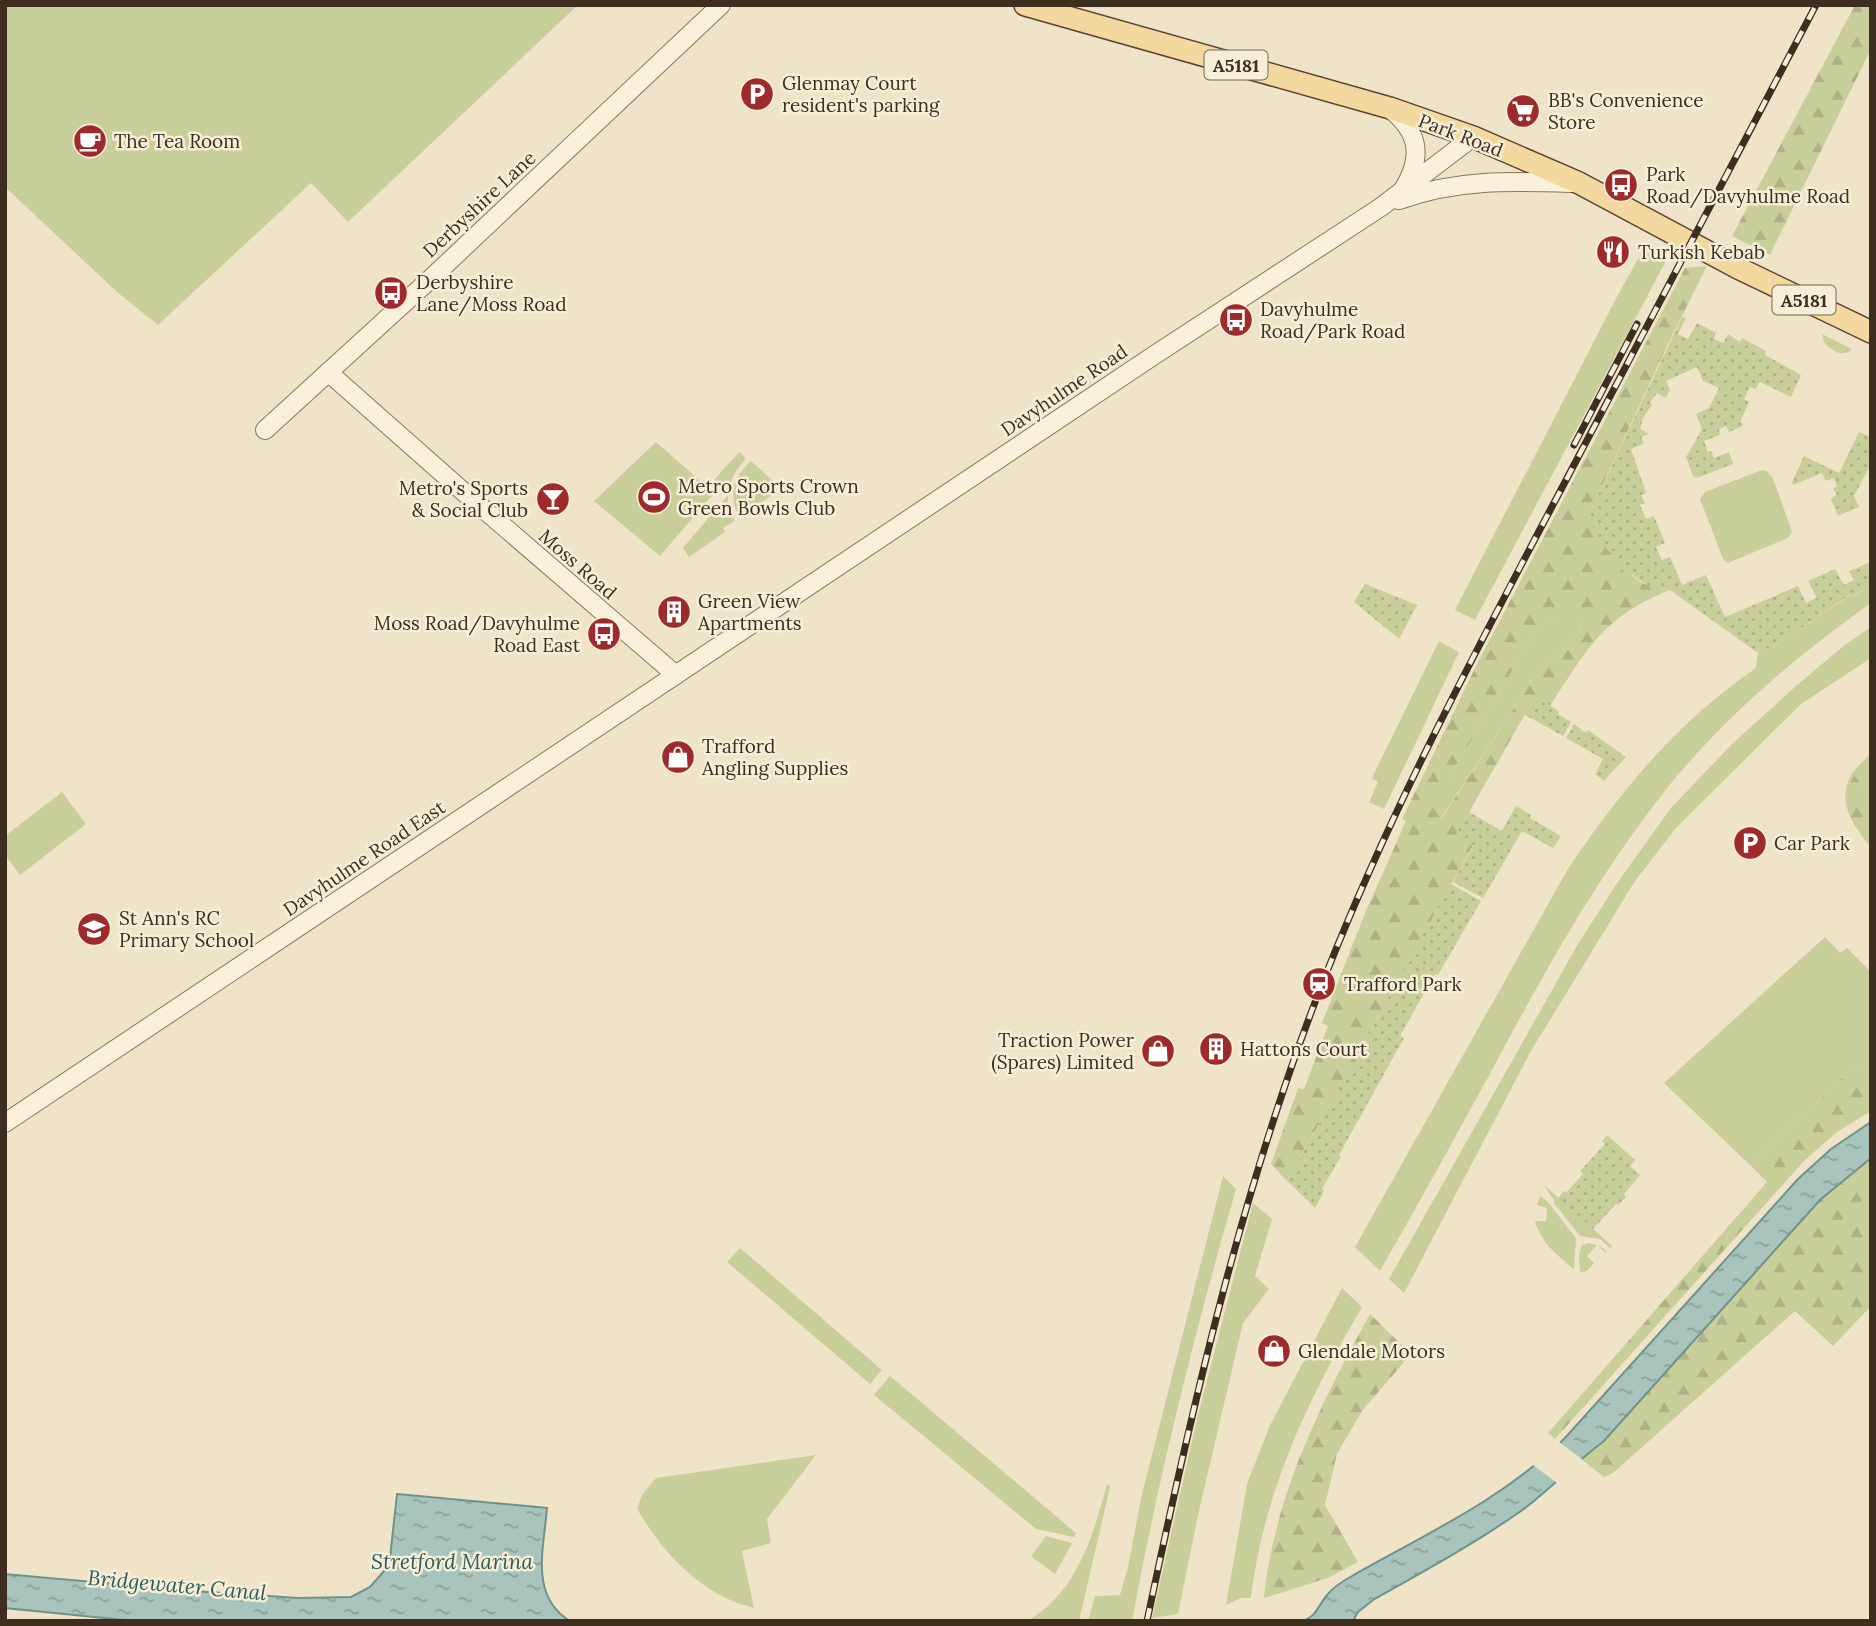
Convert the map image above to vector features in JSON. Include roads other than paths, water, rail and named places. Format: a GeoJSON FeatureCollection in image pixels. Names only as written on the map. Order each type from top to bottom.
{"type":"FeatureCollection","features":[{"type":"Feature","properties":{"kind":"main road","name":"Park Road"},"geometry":{"type":"LineString","coordinates":[[1024,5],[1390,108],[1473,137],[1579,183],[1730,264],[1871,332]]}},
{"type":"Feature","properties":{"kind":"street","name":"Derbyshire Lane"},"geometry":{"type":"LineString","coordinates":[[265,430],[721,5]]}},
{"type":"Feature","properties":{"kind":"street"},"geometry":{"type":"LineString","coordinates":[[1390,108],[1402,118],[1415,142],[1416,158],[1413,170],[1402,191]]}},
{"type":"Feature","properties":{"kind":"street","name":"Davyhulme Road"},"geometry":{"type":"LineString","coordinates":[[676,675],[1381,207],[1473,137]]}},
{"type":"Feature","properties":{"kind":"street"},"geometry":{"type":"LineString","coordinates":[[1381,207],[1423,192],[1497,180],[1579,183]]}},
{"type":"Feature","properties":{"kind":"street","name":"Moss Road"},"geometry":{"type":"LineString","coordinates":[[328,372],[676,675]]}},
{"type":"Feature","properties":{"kind":"street","name":"Davyhulme Road East"},"geometry":{"type":"LineString","coordinates":[[5,1123],[676,675]]}},
{"type":"Feature","properties":{"kind":"water"},"geometry":{"type":"Polygon","coordinates":[[[1871,1122],[1871,1158],[1820,1200],[1603,1442],[1521,1511],[1467,1546],[1373,1600],[1358,1612],[1353,1621],[1301,1621],[1313,1614],[1329,1592],[1342,1582],[1464,1514],[1542,1459],[1565,1438],[1798,1179],[1831,1149],[1871,1122]]]}},
{"type":"Feature","properties":{"kind":"water","name":"Stretford Marina"},"geometry":{"type":"Polygon","coordinates":[[[397,1494],[547,1508],[542,1555],[544,1585],[557,1611],[570,1621],[134,1621],[5,1608],[5,1574],[298,1598],[351,1597],[370,1587],[385,1570],[390,1558],[397,1494]]]}},
{"type":"Feature","properties":{"kind":"railway"},"geometry":{"type":"LineString","coordinates":[[1147,1621],[1202,1375],[1245,1213],[1296,1053],[1352,911],[1470,664],[1816,5]]}},
{"type":"Feature","properties":{"kind":"railway"},"geometry":{"type":"LineString","coordinates":[[1574,445],[1637,324]]}},
{"type":"Feature","properties":{"kind":"place","name":"Glenmay Court resident's parking"},"geometry":{"type":"Point","coordinates":[757,94]}},
{"type":"Feature","properties":{"kind":"place","name":"BB's Convenience Store"},"geometry":{"type":"Point","coordinates":[1523,111]}},
{"type":"Feature","properties":{"kind":"place","name":"The Tea Room"},"geometry":{"type":"Point","coordinates":[90,141]}},
{"type":"Feature","properties":{"kind":"place","name":"Park Road/Davyhulme Road"},"geometry":{"type":"Point","coordinates":[1621,185]}},
{"type":"Feature","properties":{"kind":"place","name":"Turkish Kebab"},"geometry":{"type":"Point","coordinates":[1613,252]}},
{"type":"Feature","properties":{"kind":"place","name":"Derbyshire Lane/Moss Road"},"geometry":{"type":"Point","coordinates":[391,293]}},
{"type":"Feature","properties":{"kind":"place","name":"Davyhulme Road/Park Road"},"geometry":{"type":"Point","coordinates":[1236,320]}},
{"type":"Feature","properties":{"kind":"place","name":"Metro Sports Crown Green Bowls Club"},"geometry":{"type":"Point","coordinates":[654,497]}},
{"type":"Feature","properties":{"kind":"place","name":"Metro's Sports & Social Club"},"geometry":{"type":"Point","coordinates":[553,499]}},
{"type":"Feature","properties":{"kind":"place","name":"Green View Apartments"},"geometry":{"type":"Point","coordinates":[674,612]}},
{"type":"Feature","properties":{"kind":"place","name":"Moss Road/Davyhulme Road East"},"geometry":{"type":"Point","coordinates":[604,634]}},
{"type":"Feature","properties":{"kind":"place","name":"Trafford Angling Supplies"},"geometry":{"type":"Point","coordinates":[678,757]}},
{"type":"Feature","properties":{"kind":"place","name":"Car Park"},"geometry":{"type":"Point","coordinates":[1750,843]}},
{"type":"Feature","properties":{"kind":"place","name":"St Ann's RC Primary School"},"geometry":{"type":"Point","coordinates":[94,929]}},
{"type":"Feature","properties":{"kind":"place","name":"Trafford Park"},"geometry":{"type":"Point","coordinates":[1319,984]}},
{"type":"Feature","properties":{"kind":"place","name":"Hattons Court"},"geometry":{"type":"Point","coordinates":[1216,1049]}},
{"type":"Feature","properties":{"kind":"place","name":"Traction Power (Spares) Limited"},"geometry":{"type":"Point","coordinates":[1158,1051]}},
{"type":"Feature","properties":{"kind":"place","name":"Glendale Motors"},"geometry":{"type":"Point","coordinates":[1274,1351]}},
{"type":"Feature","properties":{"kind":"water label","name":"Bridgewater Canal"},"geometry":{"type":"Point","coordinates":[177,1585]}}]}
